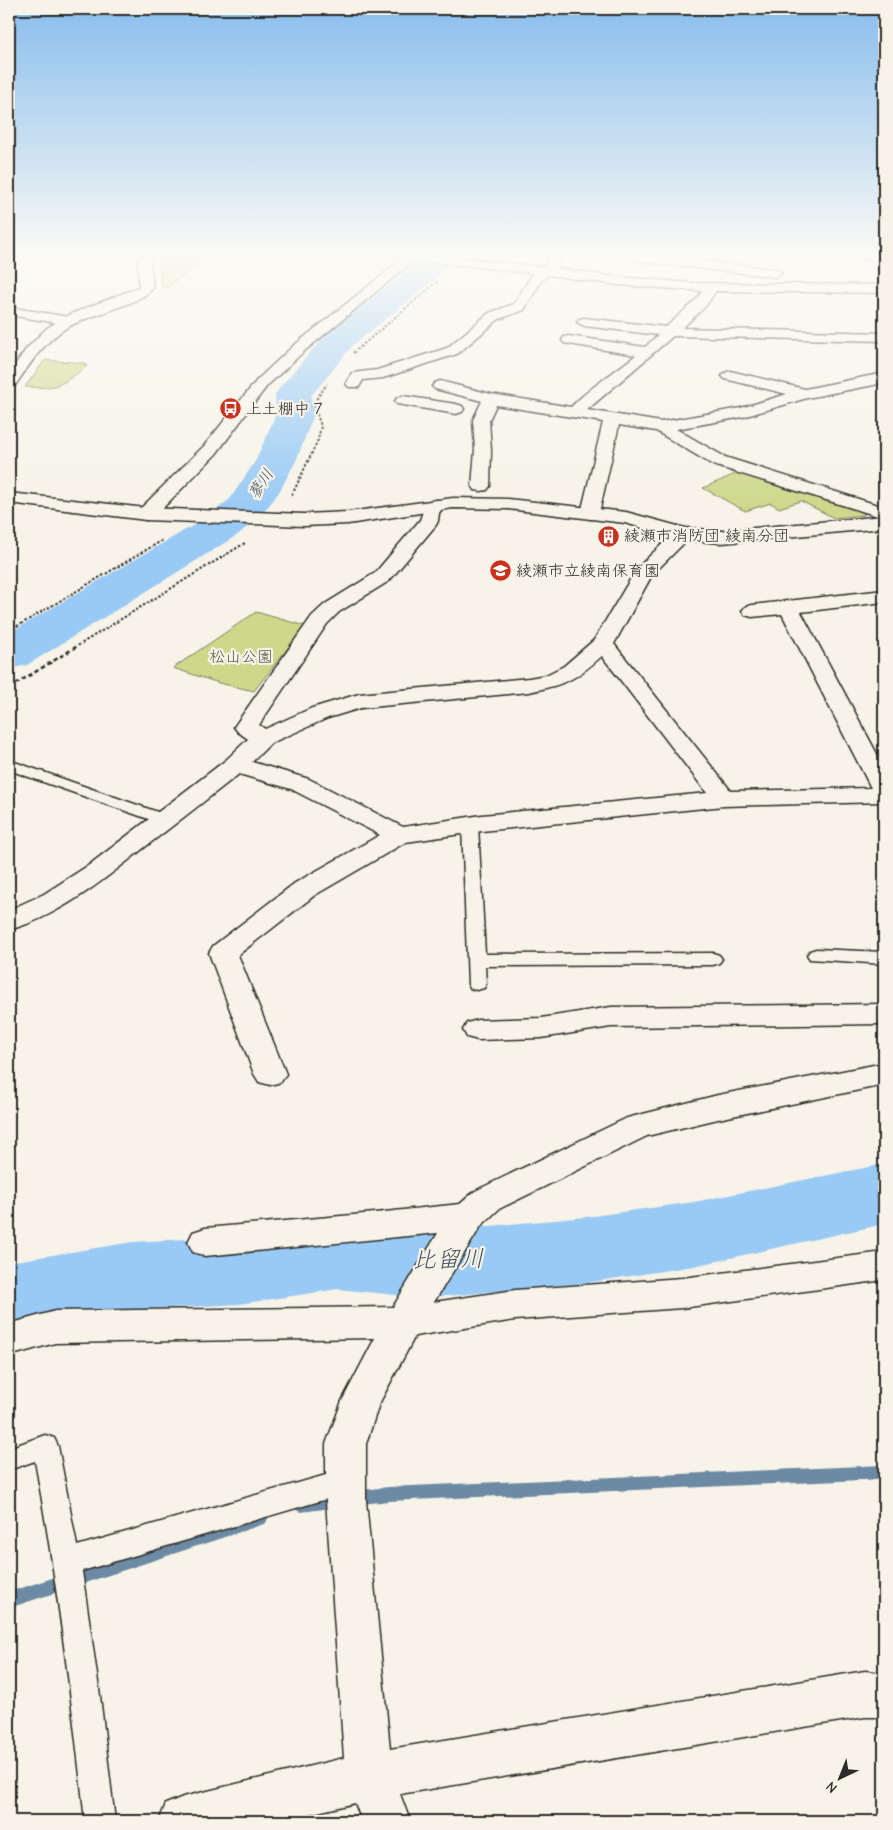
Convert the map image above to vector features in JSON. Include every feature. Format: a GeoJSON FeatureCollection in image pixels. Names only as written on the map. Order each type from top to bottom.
{"type":"FeatureCollection","features":[{"type":"Feature","properties":{"kind":"street"},"geometry":{"type":"LineString","coordinates":[[11,379],[44,338]]}},
{"type":"Feature","properties":{"kind":"street"},"geometry":{"type":"LineString","coordinates":[[146,514],[210,450],[262,383],[291,355],[312,338]]}},
{"type":"Feature","properties":{"kind":"street"},"geometry":{"type":"LineString","coordinates":[[354,384],[357,376],[388,372],[452,351],[467,338]]}},
{"type":"Feature","properties":{"kind":"street"},"geometry":{"type":"LineString","coordinates":[[575,413],[589,398],[607,386],[663,338]]}},
{"type":"Feature","properties":{"kind":"street"},"geometry":{"type":"LineString","coordinates":[[568,340],[648,352]]}},
{"type":"Feature","properties":{"kind":"street"},"geometry":{"type":"LineString","coordinates":[[730,376],[804,394]]}},
{"type":"Feature","properties":{"kind":"street"},"geometry":{"type":"LineString","coordinates":[[433,406],[446,388],[491,400],[661,426],[743,412],[804,394],[884,378]]}},
{"type":"Feature","properties":{"kind":"street"},"geometry":{"type":"LineString","coordinates":[[481,486],[483,450],[481,420],[491,400]]}},
{"type":"Feature","properties":{"kind":"street"},"geometry":{"type":"LineString","coordinates":[[403,402],[456,409]]}},
{"type":"Feature","properties":{"kind":"street"},"geometry":{"type":"LineString","coordinates":[[590,513],[612,420]]}},
{"type":"Feature","properties":{"kind":"street"},"geometry":{"type":"LineString","coordinates":[[661,426],[687,444],[719,461],[884,513]]}},
{"type":"Feature","properties":{"kind":"street"},"geometry":{"type":"LineString","coordinates":[[9,498],[146,514],[271,519],[348,518],[436,505],[508,504],[626,518],[684,534],[722,537],[742,537],[884,522]]}},
{"type":"Feature","properties":{"kind":"street"},"geometry":{"type":"LineString","coordinates":[[263,738],[246,727],[314,628],[332,608],[382,577],[429,521],[430,512],[436,505]]}},
{"type":"Feature","properties":{"kind":"street"},"geometry":{"type":"LineString","coordinates":[[9,921],[54,900],[98,871],[235,765],[263,738],[320,713],[359,701],[529,685],[553,680],[572,671],[603,644],[644,572],[684,534]]}},
{"type":"Feature","properties":{"kind":"street"},"geometry":{"type":"LineString","coordinates":[[752,611],[884,596]]}},
{"type":"Feature","properties":{"kind":"street"},"geometry":{"type":"LineString","coordinates":[[789,608],[884,790]]}},
{"type":"Feature","properties":{"kind":"street"},"geometry":{"type":"LineString","coordinates":[[603,644],[724,799]]}},
{"type":"Feature","properties":{"kind":"street"},"geometry":{"type":"LineString","coordinates":[[235,765],[300,784],[399,835]]}},
{"type":"Feature","properties":{"kind":"street"},"geometry":{"type":"LineString","coordinates":[[270,1074],[223,953],[305,889],[399,835],[470,825],[724,799],[884,795]]}},
{"type":"Feature","properties":{"kind":"street"},"geometry":{"type":"LineString","coordinates":[[478,1030],[541,1028],[611,1017],[884,1014]]}},
{"type":"Feature","properties":{"kind":"street"},"geometry":{"type":"LineString","coordinates":[[386,1821],[368,1776],[346,1501],[346,1444],[361,1401],[407,1315],[462,1226],[487,1200],[638,1126],[718,1107],[884,1074]]}},
{"type":"Feature","properties":{"kind":"street"},"geometry":{"type":"LineString","coordinates":[[205,1242],[375,1227],[462,1226]]}},
{"type":"Feature","properties":{"kind":"street"},"geometry":{"type":"LineString","coordinates":[[9,1340],[55,1327],[407,1315],[682,1293],[884,1266]]}},
{"type":"Feature","properties":{"kind":"street"},"geometry":{"type":"LineString","coordinates":[[183,1821],[368,1776],[865,1694],[884,1694]]}},
{"type":"Feature","properties":{"kind":"lane"},"geometry":{"type":"LineString","coordinates":[[9,765],[163,819]]}},
{"type":"Feature","properties":{"kind":"lane"},"geometry":{"type":"LineString","coordinates":[[470,825],[477,984]]}},
{"type":"Feature","properties":{"kind":"lane"},"geometry":{"type":"LineString","coordinates":[[816,955],[884,958]]}},
{"type":"Feature","properties":{"kind":"lane"},"geometry":{"type":"LineString","coordinates":[[476,960],[713,960]]}},
{"type":"Feature","properties":{"kind":"lane"},"geometry":{"type":"LineString","coordinates":[[9,1459],[45,1446],[67,1562],[86,1696],[100,1821]]}},
{"type":"Feature","properties":{"kind":"lane"},"geometry":{"type":"LineString","coordinates":[[67,1562],[347,1481]]}},
{"type":"Feature","properties":{"kind":"path"},"geometry":{"type":"LineString","coordinates":[[9,631],[196,520],[185,516]]}},
{"type":"Feature","properties":{"kind":"path"},"geometry":{"type":"LineString","coordinates":[[9,688],[252,539]]}},
{"type":"Feature","properties":{"kind":"green space"},"geometry":{"type":"Polygon","coordinates":[[[45,360],[84,363],[87,366],[65,382],[46,387],[25,387],[45,360]]]}},
{"type":"Feature","properties":{"kind":"green space"},"geometry":{"type":"Polygon","coordinates":[[[742,471],[865,509],[864,515],[834,518],[801,501],[779,508],[771,503],[745,511],[703,488],[742,471]]]}},
{"type":"Feature","properties":{"kind":"green space","name":"松山公園"},"geometry":{"type":"Polygon","coordinates":[[[256,612],[305,626],[254,691],[219,683],[173,668],[256,612]]]}},
{"type":"Feature","properties":{"kind":"waterway","name":"蓼川"},"geometry":{"type":"LineString","coordinates":[[9,654],[221,527],[245,508],[258,492],[276,461],[295,414],[293,395],[341,338]]}},
{"type":"Feature","properties":{"kind":"waterway","name":"比留川"},"geometry":{"type":"LineString","coordinates":[[9,1297],[133,1276],[239,1270],[338,1256],[405,1263],[447,1263],[586,1250],[694,1234],[884,1194]]}},
{"type":"Feature","properties":{"kind":"waterway"},"geometry":{"type":"LineString","coordinates":[[353,1498],[389,1494],[884,1472]]}},
{"type":"Feature","properties":{"kind":"waterway"},"geometry":{"type":"LineString","coordinates":[[301,1505],[339,1500]]}},
{"type":"Feature","properties":{"kind":"waterway"},"geometry":{"type":"LineString","coordinates":[[9,1600],[261,1518]]}},
{"type":"Feature","properties":{"kind":"place","name":"上土棚中７"},"geometry":{"type":"Point","coordinates":[230,409]}},
{"type":"Feature","properties":{"kind":"place","name":"綾瀬市消防団 綾南分団"},"geometry":{"type":"Point","coordinates":[608,536]}},
{"type":"Feature","properties":{"kind":"place","name":"綾瀬市立綾南保育園"},"geometry":{"type":"Point","coordinates":[500,571]}}]}
